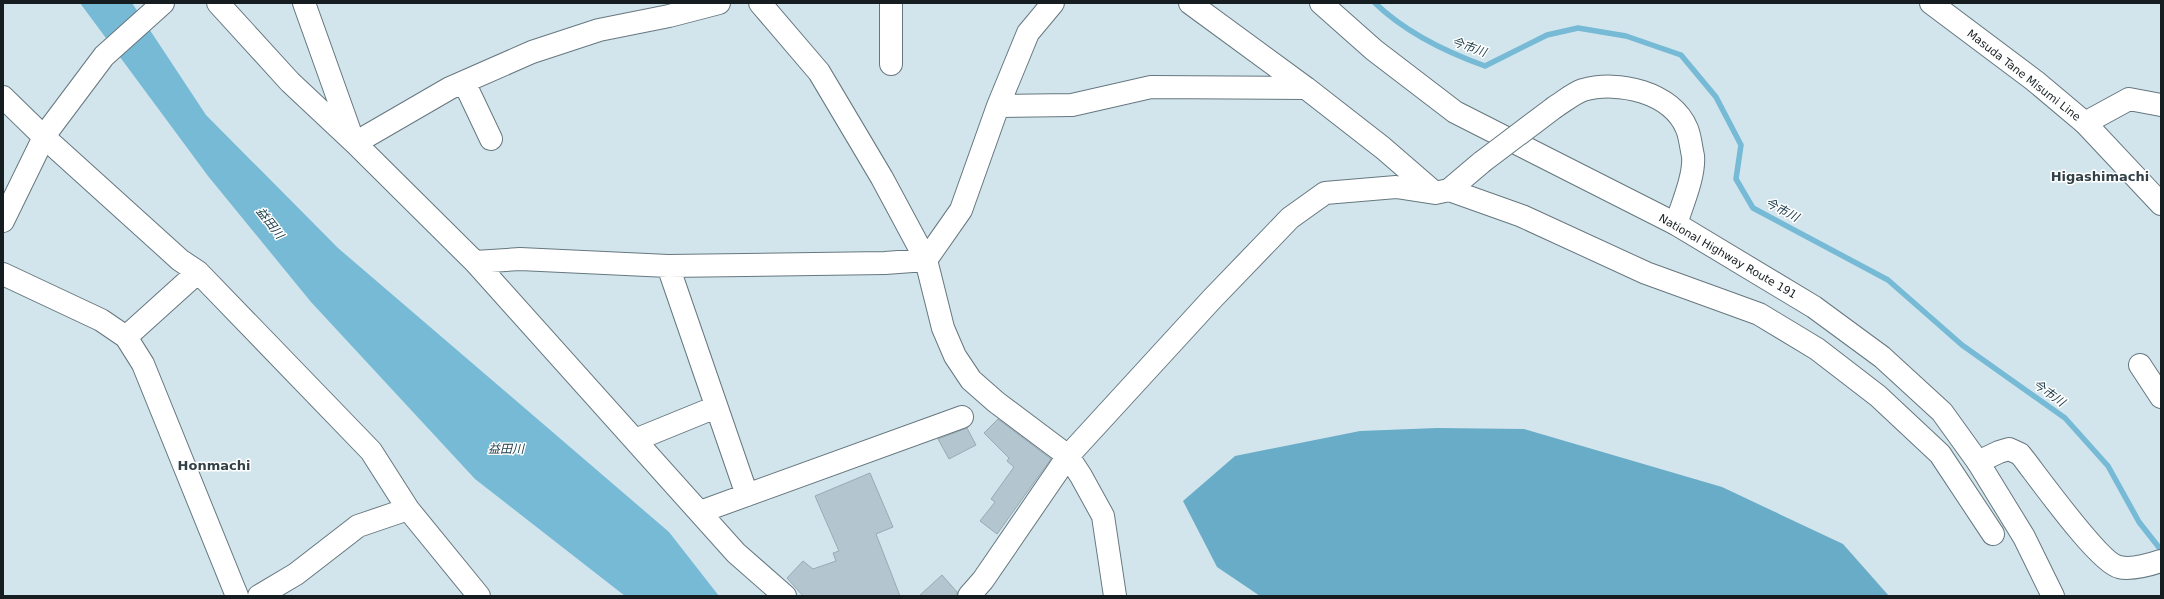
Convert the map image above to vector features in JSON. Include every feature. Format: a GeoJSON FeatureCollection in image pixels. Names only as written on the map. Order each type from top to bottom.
{"type":"FeatureCollection","features":[{"type":"Feature","properties":{"kind":"main road"},"geometry":{"type":"LineString","coordinates":[[3,221],[47,133],[104,56],[163,3]]}},
{"type":"Feature","properties":{"kind":"main road"},"geometry":{"type":"LineString","coordinates":[[218,3],[290,82],[352,140],[474,262],[736,553],[784,596]]}},
{"type":"Feature","properties":{"kind":"main road"},"geometry":{"type":"LineString","coordinates":[[304,3],[352,140]]}},
{"type":"Feature","properties":{"kind":"main road"},"geometry":{"type":"LineString","coordinates":[[352,140],[464,82],[532,52],[599,30],[669,16],[719,3]]}},
{"type":"Feature","properties":{"kind":"main road"},"geometry":{"type":"LineString","coordinates":[[760,3],[819,72],[882,178],[926,260],[943,328],[954,356],[967,374],[996,402],[1068,456],[1081,476],[1103,516],[1115,596]]}},
{"type":"Feature","properties":{"kind":"main road"},"geometry":{"type":"LineString","coordinates":[[890,64],[891,3]]}},
{"type":"Feature","properties":{"kind":"main road"},"geometry":{"type":"LineString","coordinates":[[926,260],[961,210],[998,106],[1028,33],[1054,3]]}},
{"type":"Feature","properties":{"kind":"main road"},"geometry":{"type":"LineString","coordinates":[[1190,3],[1306,88],[1383,148],[1442,191]]}},
{"type":"Feature","properties":{"kind":"main road","name":"National Highway Route 191"},"geometry":{"type":"LineString","coordinates":[[1322,3],[1374,50],[1455,112],[1676,224],[1814,307],[1882,357],[1942,412],[1978,462],[2024,537],[2053,596]]}},
{"type":"Feature","properties":{"kind":"main road","name":"Masuda Tane Misumi Line"},"geometry":{"type":"LineString","coordinates":[[1931,3],[2035,81],[2086,123],[2161,204]]}},
{"type":"Feature","properties":{"kind":"main road"},"geometry":{"type":"LineString","coordinates":[[464,82],[491,139]]}},
{"type":"Feature","properties":{"kind":"main road"},"geometry":{"type":"LineString","coordinates":[[1442,191],[1554,107],[1582,90],[1613,85],[1645,92],[1669,105],[1686,128],[1693,157],[1688,186],[1676,224]]}},
{"type":"Feature","properties":{"kind":"main road"},"geometry":{"type":"LineString","coordinates":[[998,106],[1072,105],[1150,87],[1306,88]]}},
{"type":"Feature","properties":{"kind":"main road"},"geometry":{"type":"LineString","coordinates":[[3,97],[47,133],[180,260],[198,272],[371,451],[408,509],[479,596]]}},
{"type":"Feature","properties":{"kind":"main road"},"geometry":{"type":"LineString","coordinates":[[2086,123],[2129,99],[2161,105]]}},
{"type":"Feature","properties":{"kind":"main road"},"geometry":{"type":"LineString","coordinates":[[969,596],[983,580],[1068,456],[1212,299],[1290,218],[1324,193],[1396,187],[1442,191],[1522,216],[1646,273],[1759,314],[1817,349],[1878,396],[1940,454],[1993,534]]}},
{"type":"Feature","properties":{"kind":"main road"},"geometry":{"type":"LineString","coordinates":[[474,262],[520,259],[668,266],[886,263],[926,260]]}},
{"type":"Feature","properties":{"kind":"main road"},"geometry":{"type":"LineString","coordinates":[[668,266],[746,495]]}},
{"type":"Feature","properties":{"kind":"main road"},"geometry":{"type":"LineString","coordinates":[[126,337],[198,272]]}},
{"type":"Feature","properties":{"kind":"main road"},"geometry":{"type":"LineString","coordinates":[[3,274],[101,320],[126,337],[143,364],[237,596]]}},
{"type":"Feature","properties":{"kind":"main road"},"geometry":{"type":"LineString","coordinates":[[2140,365],[2161,397]]}},
{"type":"Feature","properties":{"kind":"main road"},"geometry":{"type":"LineString","coordinates":[[635,440],[716,407]]}},
{"type":"Feature","properties":{"kind":"main road"},"geometry":{"type":"LineString","coordinates":[[700,512],[962,417]]}},
{"type":"Feature","properties":{"kind":"main road"},"geometry":{"type":"LineString","coordinates":[[1978,462],[2009,449],[2020,454],[2098,554],[2118,567],[2146,566],[2161,561]]}},
{"type":"Feature","properties":{"kind":"main road"},"geometry":{"type":"LineString","coordinates":[[259,596],[296,574],[358,526],[408,509]]}},
{"type":"Feature","properties":{"kind":"shaded area"},"geometry":{"type":"Polygon","coordinates":[[[1437,428],[1524,429],[1722,487],[1843,544],[1889,596],[1260,596],[1217,567],[1183,501],[1235,456],[1360,431],[1437,428]]]}},
{"type":"Feature","properties":{"kind":"water","name":"益田川"},"geometry":{"type":"Polygon","coordinates":[[[80,3],[132,3],[206,115],[338,248],[669,532],[719,596],[625,596],[475,479],[311,302],[208,176],[80,3]]]}},
{"type":"Feature","properties":{"kind":"building"},"geometry":{"type":"Polygon","coordinates":[[[998,419],[1051,459],[997,534],[980,521],[995,502],[991,499],[1014,467],[1007,461],[1009,458],[984,433],[998,419]]]}},
{"type":"Feature","properties":{"kind":"building"},"geometry":{"type":"Polygon","coordinates":[[[967,428],[976,445],[949,459],[938,439],[967,428]]]}},
{"type":"Feature","properties":{"kind":"building"},"geometry":{"type":"Polygon","coordinates":[[[870,473],[893,527],[876,534],[900,596],[803,596],[787,578],[803,561],[813,569],[836,561],[833,553],[839,551],[815,496],[870,473]]]}},
{"type":"Feature","properties":{"kind":"building"},"geometry":{"type":"Polygon","coordinates":[[[942,575],[957,592],[957,596],[919,596],[942,575]]]}},
{"type":"Feature","properties":{"kind":"waterway","name":"今市川"},"geometry":{"type":"LineString","coordinates":[[1375,3],[1399,23],[1413,32],[1441,48],[1485,66],[1547,35],[1578,28],[1626,36],[1681,55],[1716,97],[1741,145],[1736,179],[1753,208],[1888,280],[1962,345],[2065,418],[2108,466],[2139,522],[2161,550]]}},
{"type":"Feature","properties":{"kind":"district","name":"Higashimachi"},"geometry":{"type":"Point","coordinates":[2100,176]}},
{"type":"Feature","properties":{"kind":"district","name":"Honmachi"},"geometry":{"type":"Point","coordinates":[214,465]}}]}
